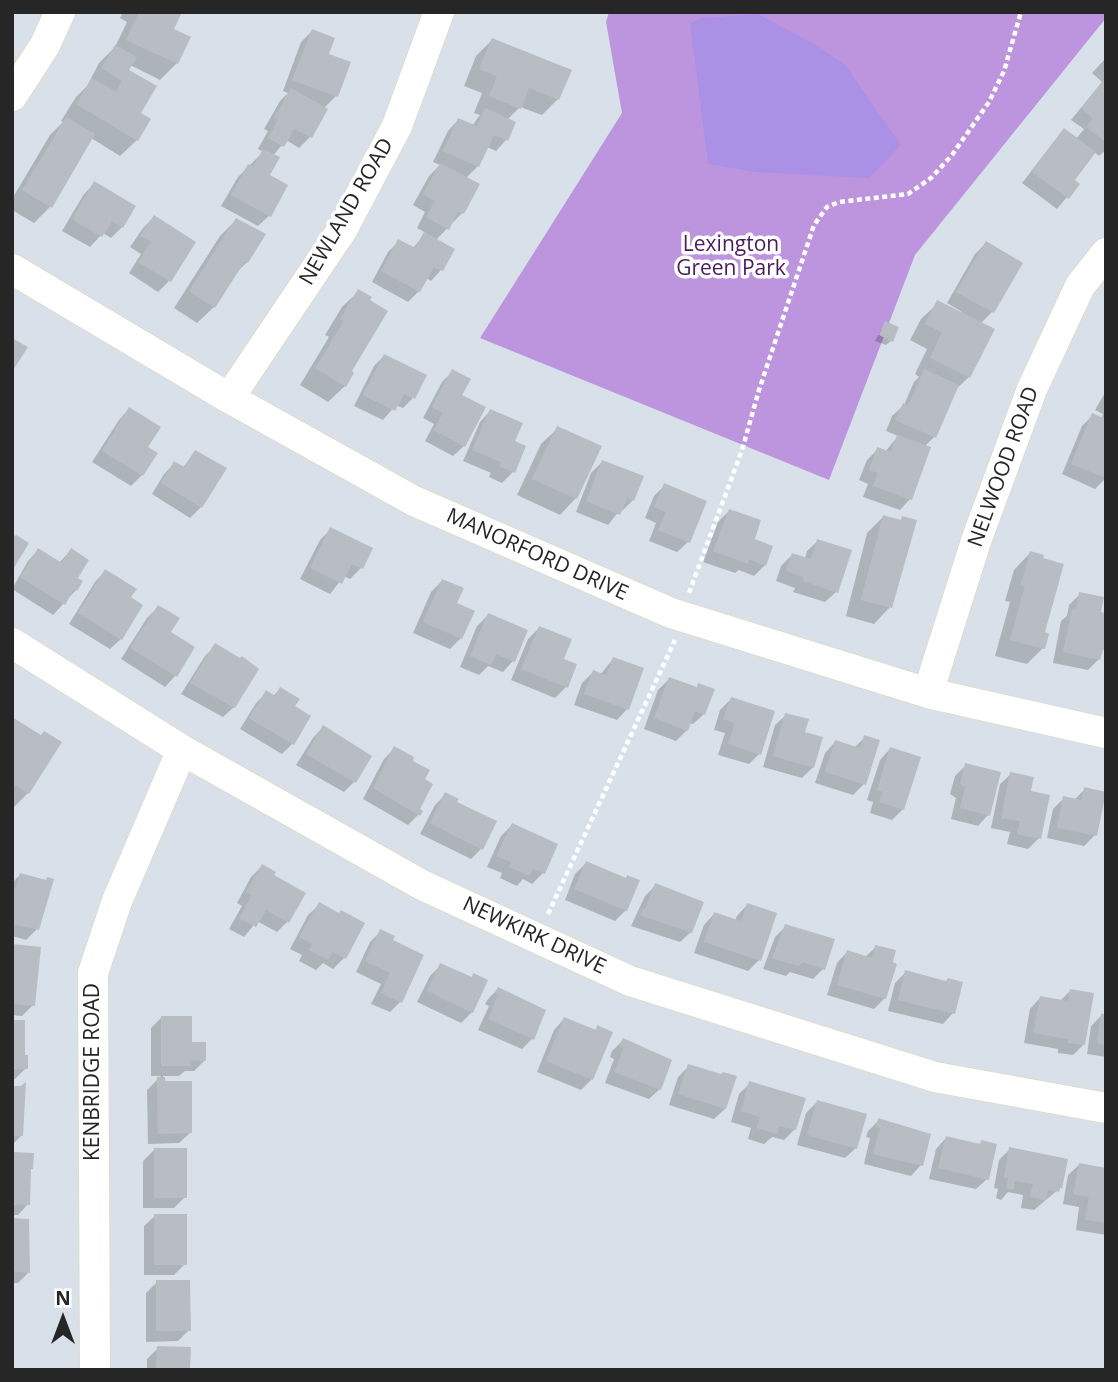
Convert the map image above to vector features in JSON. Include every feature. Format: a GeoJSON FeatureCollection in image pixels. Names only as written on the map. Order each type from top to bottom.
{"type":"FeatureCollection","features":[{"type":"Feature","properties":{"kind":"street"},"geometry":{"type":"LineString","coordinates":[[12,96],[45,45],[60,12]]}},
{"type":"Feature","properties":{"kind":"street","name":"NEWLAND ROAD"},"geometry":{"type":"LineString","coordinates":[[229,398],[348,218],[397,126],[439,12]]}},
{"type":"Feature","properties":{"kind":"street","name":"NELWOOD ROAD"},"geometry":{"type":"LineString","coordinates":[[928,693],[976,541],[1032,390],[1080,286],[1106,253]]}},
{"type":"Feature","properties":{"kind":"street","name":"MANORFORD DRIVE"},"geometry":{"type":"LineString","coordinates":[[12,269],[229,398],[414,501],[671,613],[928,693],[1106,733]]}},
{"type":"Feature","properties":{"kind":"street","name":"NEWKIRK DRIVE"},"geometry":{"type":"LineString","coordinates":[[12,643],[182,750],[422,885],[631,981],[935,1077],[1106,1108]]}},
{"type":"Feature","properties":{"kind":"street","name":"KENBRIDGE ROAD"},"geometry":{"type":"LineString","coordinates":[[95,1370],[93,973],[117,901],[182,750]]}},
{"type":"Feature","properties":{"kind":"path"},"geometry":{"type":"LineString","coordinates":[[687,598],[743,450],[759,390],[814,225],[827,206],[851,199],[908,194],[931,178],[989,102],[1004,71],[1021,12]]}},
{"type":"Feature","properties":{"kind":"path"},"geometry":{"type":"LineString","coordinates":[[547,916],[676,639]]}},
{"type":"Feature","properties":{"kind":"green space","name":"Lexington Green Park"},"geometry":{"type":"Polygon","coordinates":[[[609,12],[1106,12],[1106,18],[915,255],[829,480],[480,338],[622,113],[606,22],[609,12]]]}},
{"type":"Feature","properties":{"kind":"shaded area"},"geometry":{"type":"Polygon","coordinates":[[[758,14],[818,46],[846,66],[901,145],[869,178],[755,172],[708,164],[690,23],[702,18],[758,14]]]}},
{"type":"Feature","properties":{"kind":"building"},"geometry":{"type":"Polygon","coordinates":[[[139,12],[182,12],[174,29],[191,37],[178,64],[126,40],[139,12]]]}},
{"type":"Feature","properties":{"kind":"building"},"geometry":{"type":"Polygon","coordinates":[[[312,29],[335,38],[329,54],[351,62],[338,97],[292,80],[312,29]]]}},
{"type":"Feature","properties":{"kind":"building"},"geometry":{"type":"Polygon","coordinates":[[[492,38],[572,70],[559,100],[529,88],[521,109],[489,96],[497,76],[479,69],[492,38]]]}},
{"type":"Feature","properties":{"kind":"building"},"geometry":{"type":"Polygon","coordinates":[[[115,45],[137,57],[129,70],[157,86],[141,113],[151,119],[138,141],[76,104],[92,78],[116,92],[122,81],[101,68],[115,45]]]}},
{"type":"Feature","properties":{"kind":"building"},"geometry":{"type":"Polygon","coordinates":[[[1106,77],[1106,142],[1086,127],[1093,118],[1081,108],[1106,77]]]}},
{"type":"Feature","properties":{"kind":"building"},"geometry":{"type":"Polygon","coordinates":[[[291,88],[328,109],[312,138],[294,129],[284,147],[268,138],[278,120],[274,118],[291,88]]]}},
{"type":"Feature","properties":{"kind":"building"},"geometry":{"type":"Polygon","coordinates":[[[485,108],[516,122],[508,141],[494,135],[479,167],[443,151],[458,118],[477,126],[485,108]]]}},
{"type":"Feature","properties":{"kind":"building"},"geometry":{"type":"Polygon","coordinates":[[[66,117],[95,134],[52,208],[22,190],[66,117]]]}},
{"type":"Feature","properties":{"kind":"building"},"geometry":{"type":"Polygon","coordinates":[[[1064,128],[1096,152],[1075,180],[1080,184],[1069,199],[1031,171],[1064,128]]]}},
{"type":"Feature","properties":{"kind":"building"},"geometry":{"type":"Polygon","coordinates":[[[263,149],[280,157],[270,175],[288,185],[271,217],[231,195],[248,164],[253,167],[263,149]]]}},
{"type":"Feature","properties":{"kind":"building"},"geometry":{"type":"Polygon","coordinates":[[[440,163],[480,184],[464,214],[458,211],[449,230],[426,217],[435,201],[423,194],[440,163]]]}},
{"type":"Feature","properties":{"kind":"building"},"geometry":{"type":"Polygon","coordinates":[[[94,181],[136,206],[123,228],[112,221],[102,237],[72,219],[94,181]]]}},
{"type":"Feature","properties":{"kind":"building"},"geometry":{"type":"Polygon","coordinates":[[[154,215],[196,242],[171,282],[138,262],[151,242],[140,236],[154,215]]]}},
{"type":"Feature","properties":{"kind":"building"},"geometry":{"type":"Polygon","coordinates":[[[236,218],[266,234],[215,308],[189,291],[236,218]]]}},
{"type":"Feature","properties":{"kind":"building"},"geometry":{"type":"Polygon","coordinates":[[[424,232],[455,249],[443,271],[434,267],[420,292],[381,271],[398,239],[415,248],[424,232]]]}},
{"type":"Feature","properties":{"kind":"building"},"geometry":{"type":"Polygon","coordinates":[[[986,241],[1023,263],[994,313],[956,292],[986,241]]]}},
{"type":"Feature","properties":{"kind":"building"},"geometry":{"type":"Polygon","coordinates":[[[358,289],[388,311],[352,371],[354,373],[346,387],[315,368],[344,321],[340,319],[358,289]]]}},
{"type":"Feature","properties":{"kind":"building"},"geometry":{"type":"Polygon","coordinates":[[[937,300],[995,329],[970,378],[930,358],[942,332],[925,324],[937,300]]]}},
{"type":"Feature","properties":{"kind":"building"},"geometry":{"type":"Polygon","coordinates":[[[885,321],[899,327],[893,342],[879,335],[885,321]]]}},
{"type":"Feature","properties":{"kind":"building"},"geometry":{"type":"Polygon","coordinates":[[[12,338],[28,347],[12,372],[12,338]]]}},
{"type":"Feature","properties":{"kind":"building"},"geometry":{"type":"Polygon","coordinates":[[[384,354],[427,375],[415,399],[404,394],[395,411],[363,395],[384,354]]]}},
{"type":"Feature","properties":{"kind":"building"},"geometry":{"type":"Polygon","coordinates":[[[452,369],[471,379],[462,395],[486,407],[465,447],[434,430],[443,413],[432,407],[452,369]]]}},
{"type":"Feature","properties":{"kind":"building"},"geometry":{"type":"Polygon","coordinates":[[[924,369],[959,385],[936,438],[895,420],[903,403],[908,406],[924,369]]]}},
{"type":"Feature","properties":{"kind":"building"},"geometry":{"type":"Polygon","coordinates":[[[129,407],[161,427],[148,447],[158,453],[143,476],[102,451],[129,407]]]}},
{"type":"Feature","properties":{"kind":"building"},"geometry":{"type":"Polygon","coordinates":[[[490,409],[523,423],[515,441],[526,446],[515,473],[499,466],[501,462],[472,450],[490,409]]]}},
{"type":"Feature","properties":{"kind":"building"},"geometry":{"type":"Polygon","coordinates":[[[1092,413],[1106,419],[1106,478],[1071,464],[1092,413]]]}},
{"type":"Feature","properties":{"kind":"building"},"geometry":{"type":"Polygon","coordinates":[[[557,426],[602,446],[577,499],[532,479],[557,426]]]}},
{"type":"Feature","properties":{"kind":"building"},"geometry":{"type":"Polygon","coordinates":[[[897,435],[931,447],[912,500],[873,486],[878,473],[869,470],[877,447],[891,452],[897,435]]]}},
{"type":"Feature","properties":{"kind":"building"},"geometry":{"type":"Polygon","coordinates":[[[195,450],[227,468],[202,508],[161,483],[174,461],[184,467],[195,450]]]}},
{"type":"Feature","properties":{"kind":"building"},"geometry":{"type":"Polygon","coordinates":[[[602,460],[644,476],[634,501],[627,498],[620,515],[586,501],[602,460]]]}},
{"type":"Feature","properties":{"kind":"building"},"geometry":{"type":"Polygon","coordinates":[[[664,483],[707,501],[690,543],[658,530],[666,512],[654,507],[664,483]]]}},
{"type":"Feature","properties":{"kind":"building"},"geometry":{"type":"Polygon","coordinates":[[[729,509],[761,520],[755,539],[773,546],[766,566],[749,559],[748,564],[713,551],[729,509]]]}},
{"type":"Feature","properties":{"kind":"building"},"geometry":{"type":"Polygon","coordinates":[[[883,515],[901,520],[902,516],[917,520],[892,608],[861,600],[883,515]]]}},
{"type":"Feature","properties":{"kind":"building"},"geometry":{"type":"Polygon","coordinates":[[[330,527],[373,548],[363,569],[352,564],[342,584],[310,568],[330,527]]]}},
{"type":"Feature","properties":{"kind":"building"},"geometry":{"type":"Polygon","coordinates":[[[16,535],[29,543],[12,571],[12,538],[16,535]]]}},
{"type":"Feature","properties":{"kind":"building"},"geometry":{"type":"Polygon","coordinates":[[[817,539],[852,550],[838,593],[803,581],[804,577],[786,571],[792,553],[811,559],[817,539]]]}},
{"type":"Feature","properties":{"kind":"building"},"geometry":{"type":"Polygon","coordinates":[[[38,548],[62,563],[71,548],[89,560],[78,578],[83,581],[77,591],[74,589],[65,605],[20,577],[38,548]]]}},
{"type":"Feature","properties":{"kind":"building"},"geometry":{"type":"Polygon","coordinates":[[[1030,551],[1064,564],[1045,632],[1049,634],[1045,649],[1010,640],[1025,586],[1021,585],[1030,551]]]}},
{"type":"Feature","properties":{"kind":"building"},"geometry":{"type":"Polygon","coordinates":[[[105,569],[137,589],[131,597],[143,605],[122,640],[78,613],[105,569]]]}},
{"type":"Feature","properties":{"kind":"building"},"geometry":{"type":"Polygon","coordinates":[[[442,579],[464,588],[457,603],[475,611],[462,639],[423,622],[442,579]]]}},
{"type":"Feature","properties":{"kind":"building"},"geometry":{"type":"Polygon","coordinates":[[[1079,592],[1104,597],[1101,612],[1106,613],[1106,640],[1100,660],[1063,652],[1072,609],[1076,608],[1079,592]]]}},
{"type":"Feature","properties":{"kind":"building"},"geometry":{"type":"Polygon","coordinates":[[[158,605],[180,618],[171,632],[195,647],[177,677],[130,648],[158,605]]]}},
{"type":"Feature","properties":{"kind":"building"},"geometry":{"type":"Polygon","coordinates":[[[488,613],[528,630],[515,662],[496,654],[491,665],[470,656],[488,613]]]}},
{"type":"Feature","properties":{"kind":"building"},"geometry":{"type":"Polygon","coordinates":[[[539,626],[572,639],[564,659],[577,664],[568,688],[521,669],[539,626]]]}},
{"type":"Feature","properties":{"kind":"building"},"geometry":{"type":"Polygon","coordinates":[[[215,643],[240,658],[242,656],[259,669],[235,708],[190,683],[215,643]]]}},
{"type":"Feature","properties":{"kind":"building"},"geometry":{"type":"Polygon","coordinates":[[[613,657],[644,668],[629,710],[584,694],[593,670],[606,675],[613,657]]]}},
{"type":"Feature","properties":{"kind":"building"},"geometry":{"type":"Polygon","coordinates":[[[669,677],[697,687],[698,683],[715,689],[705,715],[695,711],[688,731],[654,718],[669,677]]]}},
{"type":"Feature","properties":{"kind":"building"},"geometry":{"type":"Polygon","coordinates":[[[280,687],[300,699],[295,706],[311,716],[294,745],[249,718],[266,690],[275,696],[280,687]]]}},
{"type":"Feature","properties":{"kind":"building"},"geometry":{"type":"Polygon","coordinates":[[[731,697],[775,711],[761,755],[728,744],[735,723],[723,719],[731,697]]]}},
{"type":"Feature","properties":{"kind":"building"},"geometry":{"type":"Polygon","coordinates":[[[785,713],[809,719],[805,732],[823,737],[814,768],[773,756],[785,713]]]}},
{"type":"Feature","properties":{"kind":"building"},"geometry":{"type":"Polygon","coordinates":[[[12,717],[41,735],[44,731],[62,742],[29,794],[12,783],[12,717]]]}},
{"type":"Feature","properties":{"kind":"building"},"geometry":{"type":"Polygon","coordinates":[[[323,725],[372,756],[356,783],[306,754],[323,725]]]}},
{"type":"Feature","properties":{"kind":"building"},"geometry":{"type":"Polygon","coordinates":[[[864,735],[880,740],[866,785],[825,772],[835,740],[860,748],[864,735]]]}},
{"type":"Feature","properties":{"kind":"building"},"geometry":{"type":"Polygon","coordinates":[[[394,746],[430,770],[425,779],[433,784],[420,809],[423,811],[420,816],[373,788],[394,746]]]}},
{"type":"Feature","properties":{"kind":"building"},"geometry":{"type":"Polygon","coordinates":[[[890,747],[921,757],[904,810],[879,802],[883,792],[877,790],[890,747]]]}},
{"type":"Feature","properties":{"kind":"building"},"geometry":{"type":"Polygon","coordinates":[[[965,763],[1001,772],[990,816],[960,808],[965,787],[960,783],[965,763]]]}},
{"type":"Feature","properties":{"kind":"building"},"geometry":{"type":"Polygon","coordinates":[[[1010,772],[1034,777],[1031,791],[1050,795],[1041,839],[1017,834],[1020,821],[1001,818],[1010,772]]]}},
{"type":"Feature","properties":{"kind":"building"},"geometry":{"type":"Polygon","coordinates":[[[1084,787],[1106,792],[1097,836],[1057,828],[1063,796],[1082,800],[1084,787]]]}},
{"type":"Feature","properties":{"kind":"building"},"geometry":{"type":"Polygon","coordinates":[[[445,792],[459,799],[457,802],[497,821],[483,850],[430,823],[445,792]]]}},
{"type":"Feature","properties":{"kind":"building"},"geometry":{"type":"Polygon","coordinates":[[[512,823],[558,844],[545,874],[533,869],[529,876],[509,867],[511,862],[496,856],[512,823]]]}},
{"type":"Feature","properties":{"kind":"building"},"geometry":{"type":"Polygon","coordinates":[[[586,861],[626,878],[627,875],[640,880],[627,911],[574,889],[586,861]]]}},
{"type":"Feature","properties":{"kind":"building"},"geometry":{"type":"Polygon","coordinates":[[[262,864],[276,872],[274,875],[306,893],[289,923],[266,910],[256,927],[239,918],[252,895],[246,892],[262,864]]]}},
{"type":"Feature","properties":{"kind":"building"},"geometry":{"type":"Polygon","coordinates":[[[20,873],[46,880],[47,877],[54,879],[39,930],[12,924],[12,887],[16,888],[20,873]]]}},
{"type":"Feature","properties":{"kind":"building"},"geometry":{"type":"Polygon","coordinates":[[[655,883],[704,902],[692,933],[640,915],[655,883]]]}},
{"type":"Feature","properties":{"kind":"building"},"geometry":{"type":"Polygon","coordinates":[[[319,902],[365,923],[346,959],[333,952],[328,960],[309,950],[312,944],[299,937],[319,902]]]}},
{"type":"Feature","properties":{"kind":"building"},"geometry":{"type":"Polygon","coordinates":[[[747,903],[777,913],[761,961],[704,942],[714,912],[741,921],[747,903]]]}},
{"type":"Feature","properties":{"kind":"building"},"geometry":{"type":"Polygon","coordinates":[[[785,924],[835,939],[825,970],[803,962],[798,966],[772,958],[785,924]]]}},
{"type":"Feature","properties":{"kind":"building"},"geometry":{"type":"Polygon","coordinates":[[[380,929],[395,936],[393,940],[424,955],[402,1003],[381,993],[390,973],[365,961],[380,929]]]}},
{"type":"Feature","properties":{"kind":"building"},"geometry":{"type":"Polygon","coordinates":[[[12,944],[41,947],[35,1006],[12,1004],[12,944]]]}},
{"type":"Feature","properties":{"kind":"building"},"geometry":{"type":"Polygon","coordinates":[[[875,945],[896,950],[893,962],[897,964],[886,999],[837,985],[847,950],[872,958],[875,945]]]}},
{"type":"Feature","properties":{"kind":"building"},"geometry":{"type":"Polygon","coordinates":[[[440,963],[472,977],[473,973],[488,980],[473,1013],[427,991],[440,963]]]}},
{"type":"Feature","properties":{"kind":"building"},"geometry":{"type":"Polygon","coordinates":[[[905,970],[946,981],[948,978],[963,982],[955,1014],[898,1000],[905,970]]]}},
{"type":"Feature","properties":{"kind":"building"},"geometry":{"type":"Polygon","coordinates":[[[498,987],[546,1010],[534,1040],[488,1019],[498,995],[495,993],[498,987]]]}},
{"type":"Feature","properties":{"kind":"building"},"geometry":{"type":"Polygon","coordinates":[[[1070,989],[1094,993],[1085,1045],[1033,1033],[1040,996],[1068,1001],[1070,989]]]}},
{"type":"Feature","properties":{"kind":"building"},"geometry":{"type":"Polygon","coordinates":[[[1101,1014],[1106,1014],[1106,1045],[1097,1043],[1101,1014]]]}},
{"type":"Feature","properties":{"kind":"building"},"geometry":{"type":"Polygon","coordinates":[[[161,1016],[192,1016],[192,1042],[206,1042],[206,1061],[191,1061],[191,1066],[161,1066],[161,1016]]]}},
{"type":"Feature","properties":{"kind":"building"},"geometry":{"type":"Polygon","coordinates":[[[564,1017],[596,1030],[597,1025],[613,1032],[593,1080],[546,1061],[564,1017]]]}},
{"type":"Feature","properties":{"kind":"building"},"geometry":{"type":"Polygon","coordinates":[[[12,1020],[25,1020],[25,1055],[28,1055],[28,1069],[12,1069],[12,1020]]]}},
{"type":"Feature","properties":{"kind":"building"},"geometry":{"type":"Polygon","coordinates":[[[623,1038],[672,1060],[661,1090],[614,1072],[624,1048],[619,1046],[623,1038]]]}},
{"type":"Feature","properties":{"kind":"building"},"geometry":{"type":"Polygon","coordinates":[[[688,1064],[737,1076],[726,1109],[678,1094],[688,1064]]]}},
{"type":"Feature","properties":{"kind":"building"},"geometry":{"type":"Polygon","coordinates":[[[157,1077],[165,1077],[165,1081],[192,1081],[192,1133],[158,1134],[157,1077]]]}},
{"type":"Feature","properties":{"kind":"building"},"geometry":{"type":"Polygon","coordinates":[[[749,1081],[806,1098],[796,1130],[779,1126],[777,1134],[757,1128],[760,1117],[741,1111],[749,1081]]]}},
{"type":"Feature","properties":{"kind":"building"},"geometry":{"type":"Polygon","coordinates":[[[26,1082],[23,1136],[12,1136],[12,1086],[21,1086],[26,1082]]]}},
{"type":"Feature","properties":{"kind":"building"},"geometry":{"type":"Polygon","coordinates":[[[817,1100],[867,1114],[857,1149],[807,1135],[817,1100]]]}},
{"type":"Feature","properties":{"kind":"building"},"geometry":{"type":"Polygon","coordinates":[[[878,1118],[931,1134],[923,1166],[873,1154],[880,1128],[876,1127],[878,1118]]]}},
{"type":"Feature","properties":{"kind":"building"},"geometry":{"type":"Polygon","coordinates":[[[946,1136],[980,1144],[981,1140],[997,1144],[989,1180],[938,1168],[946,1136]]]}},
{"type":"Feature","properties":{"kind":"building"},"geometry":{"type":"Polygon","coordinates":[[[1009,1147],[1068,1159],[1062,1189],[1060,1188],[1059,1192],[1048,1190],[1046,1200],[1030,1197],[1033,1184],[1015,1181],[1013,1190],[1006,1188],[1008,1178],[1004,1178],[1009,1147]]]}},
{"type":"Feature","properties":{"kind":"building"},"geometry":{"type":"Polygon","coordinates":[[[154,1148],[187,1148],[187,1198],[154,1198],[154,1148]]]}},
{"type":"Feature","properties":{"kind":"building"},"geometry":{"type":"Polygon","coordinates":[[[12,1152],[34,1153],[30,1205],[12,1205],[12,1152]]]}},
{"type":"Feature","properties":{"kind":"building"},"geometry":{"type":"Polygon","coordinates":[[[1079,1163],[1106,1168],[1106,1223],[1085,1220],[1089,1197],[1073,1194],[1079,1163]]]}},
{"type":"Feature","properties":{"kind":"building"},"geometry":{"type":"Polygon","coordinates":[[[154,1214],[187,1214],[187,1265],[154,1265],[154,1214]]]}},
{"type":"Feature","properties":{"kind":"building"},"geometry":{"type":"Polygon","coordinates":[[[12,1218],[29,1219],[30,1273],[12,1271],[12,1218]]]}},
{"type":"Feature","properties":{"kind":"building"},"geometry":{"type":"Polygon","coordinates":[[[156,1280],[190,1280],[191,1331],[156,1331],[156,1280]]]}},
{"type":"Feature","properties":{"kind":"building"},"geometry":{"type":"Polygon","coordinates":[[[157,1346],[191,1347],[190,1370],[156,1370],[157,1346]]]}}]}
